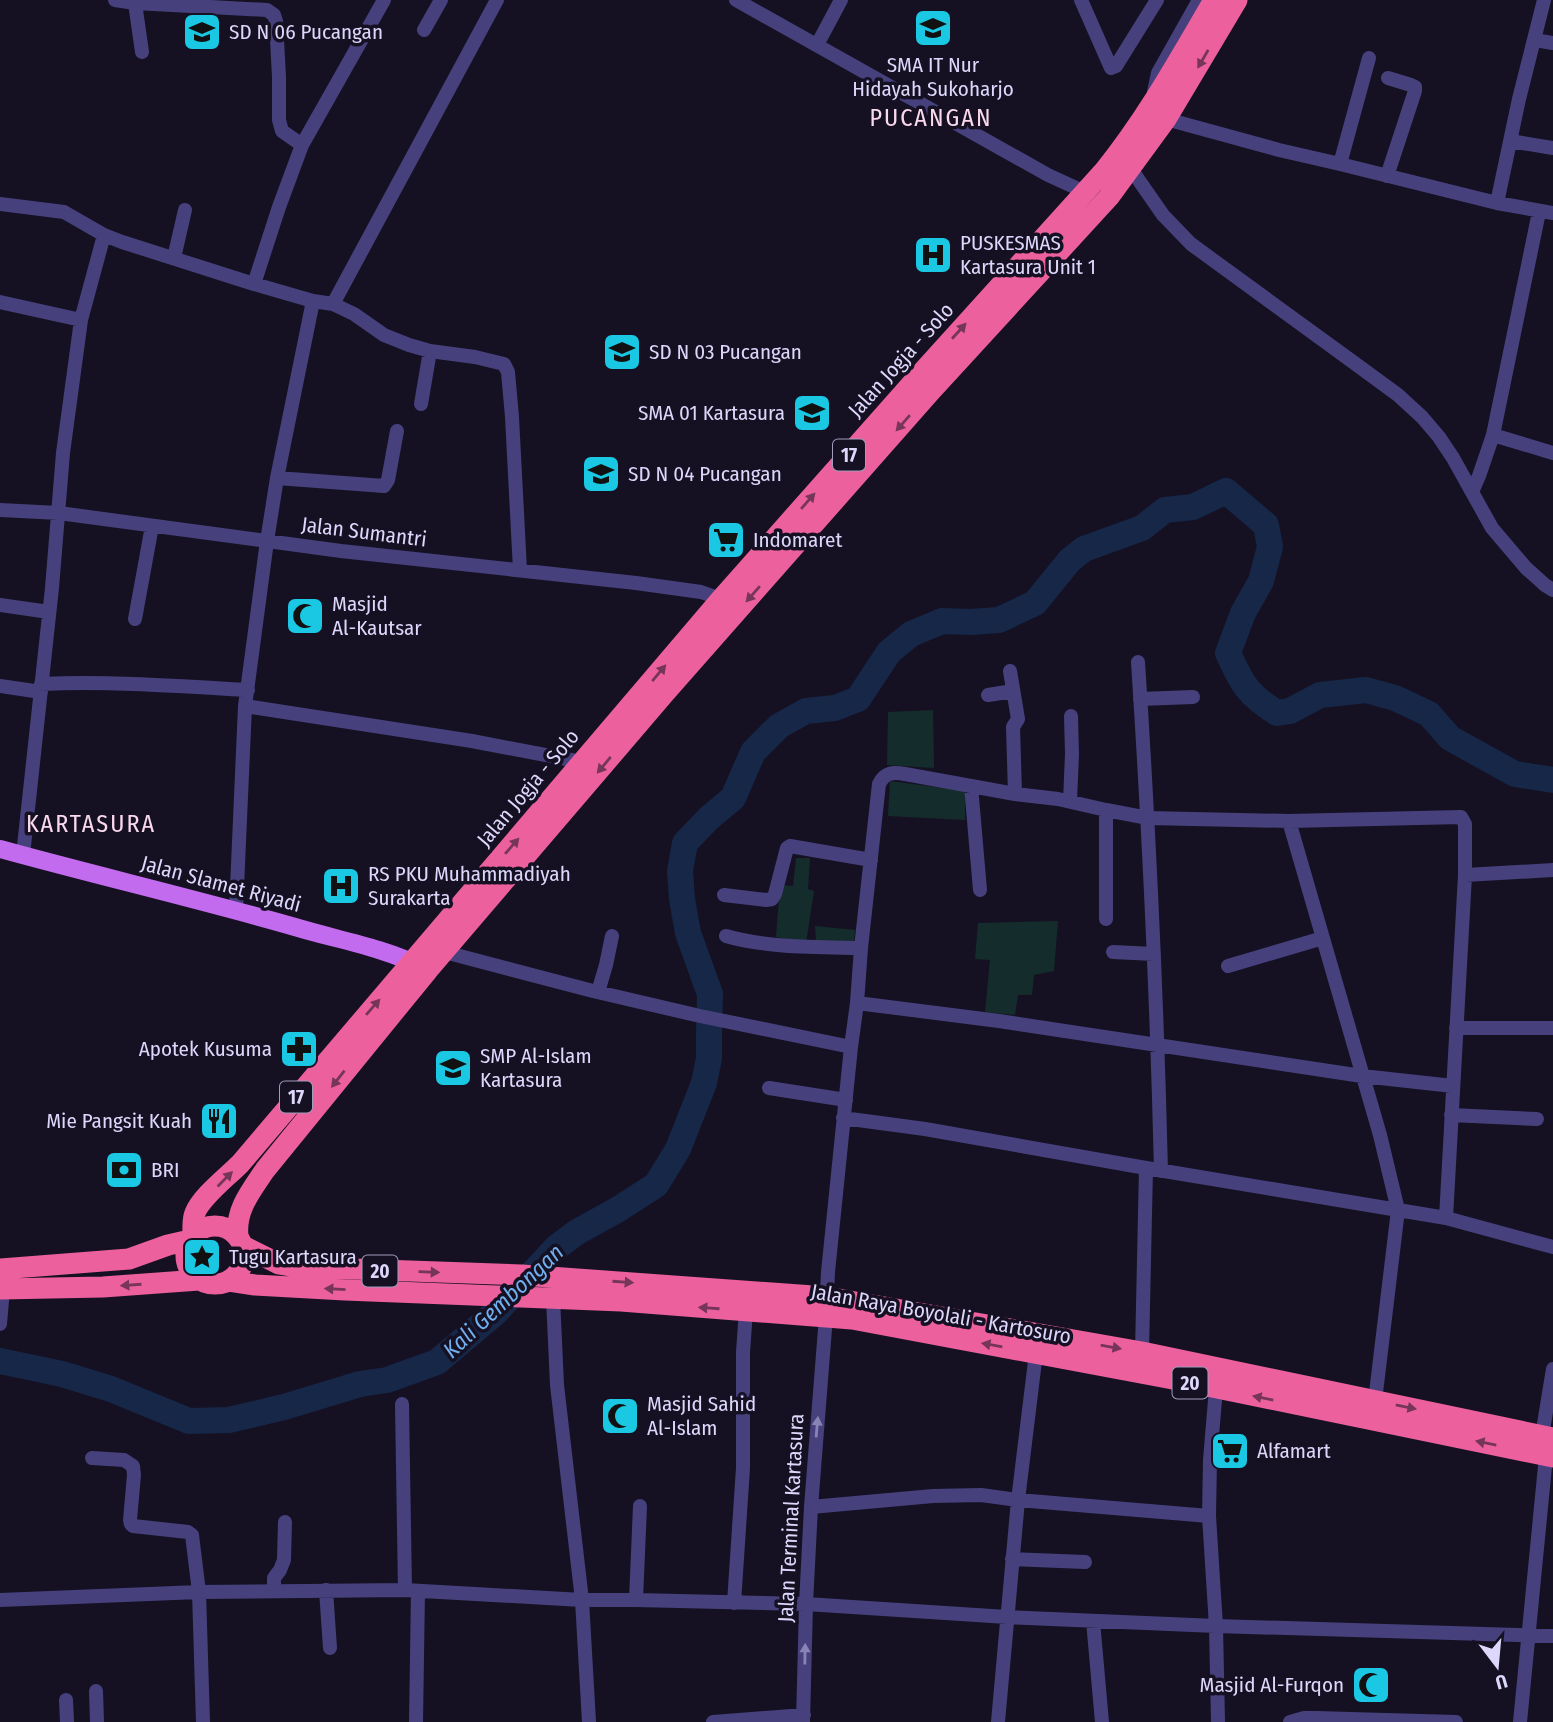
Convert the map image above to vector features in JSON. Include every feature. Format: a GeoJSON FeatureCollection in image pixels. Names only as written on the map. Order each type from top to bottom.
{"type":"FeatureCollection","features":[{"type":"Feature","properties":{"kind":"highway","name":"Jalan Jogja - Solo"},"geometry":{"type":"LineString","coordinates":[[435,949],[467,898],[721,599],[923,385],[1109,197],[1131,169],[1214,0]]}},
{"type":"Feature","properties":{"kind":"highway","name":"Jalan Jogja - Solo"},"geometry":{"type":"LineString","coordinates":[[435,949],[494,894],[1124,146],[1159,111],[1237,0]]}},
{"type":"Feature","properties":{"kind":"highway","name":"17"},"geometry":{"type":"LineString","coordinates":[[199,1280],[187,1265],[186,1252],[192,1238],[195,1211],[435,949]]}},
{"type":"Feature","properties":{"kind":"highway","name":"17"},"geometry":{"type":"LineString","coordinates":[[229,1280],[238,1273],[244,1257],[236,1224],[247,1197],[420,966]]}},
{"type":"Feature","properties":{"kind":"highway"},"geometry":{"type":"LineString","coordinates":[[1,1283],[129,1259],[192,1238],[207,1227],[224,1227],[240,1241]]}},
{"type":"Feature","properties":{"kind":"highway","name":"Jalan Raya Boyolali - Kartosuro"},"geometry":{"type":"LineString","coordinates":[[240,1241],[279,1264],[296,1268],[522,1275],[554,1288],[621,1301],[746,1310],[826,1307],[852,1319],[1216,1388],[1549,1446]]}},
{"type":"Feature","properties":{"kind":"highway"},"geometry":{"type":"LineString","coordinates":[[1,1283],[103,1287],[199,1280],[214,1284],[229,1280]]}},
{"type":"Feature","properties":{"kind":"highway","name":"Jalan Raya Boyolali - Kartosuro"},"geometry":{"type":"LineString","coordinates":[[229,1280],[255,1285],[531,1297],[554,1288],[826,1307],[1142,1352],[1375,1401],[1549,1446]]}},
{"type":"Feature","properties":{"kind":"main road","name":"Jalan Slamet Riyadi"},"geometry":{"type":"LineString","coordinates":[[0,849],[350,941],[420,966]]}},
{"type":"Feature","properties":{"kind":"street"},"geometry":{"type":"LineString","coordinates":[[116,0],[267,10],[272,13],[276,21],[279,120],[282,131],[302,145]]}},
{"type":"Feature","properties":{"kind":"street"},"geometry":{"type":"LineString","coordinates":[[254,284],[302,145],[384,0]]}},
{"type":"Feature","properties":{"kind":"street"},"geometry":{"type":"LineString","coordinates":[[424,30],[442,0]]}},
{"type":"Feature","properties":{"kind":"street"},"geometry":{"type":"LineString","coordinates":[[333,304],[497,0]]}},
{"type":"Feature","properties":{"kind":"street"},"geometry":{"type":"LineString","coordinates":[[736,0],[1048,175],[1085,192]]}},
{"type":"Feature","properties":{"kind":"street"},"geometry":{"type":"LineString","coordinates":[[817,45],[841,0]]}},
{"type":"Feature","properties":{"kind":"street"},"geometry":{"type":"LineString","coordinates":[[1081,0],[1111,68],[1116,66],[1157,0]]}},
{"type":"Feature","properties":{"kind":"street"},"geometry":{"type":"LineString","coordinates":[[1199,0],[1158,73],[1155,82],[1159,111],[1279,150],[1546,213],[1493,435],[1472,492]]}},
{"type":"Feature","properties":{"kind":"street"},"geometry":{"type":"LineString","coordinates":[[1497,203],[1544,0]]}},
{"type":"Feature","properties":{"kind":"street"},"geometry":{"type":"LineString","coordinates":[[135,1],[142,52]]}},
{"type":"Feature","properties":{"kind":"street"},"geometry":{"type":"LineString","coordinates":[[1535,40],[1553,43]]}},
{"type":"Feature","properties":{"kind":"street"},"geometry":{"type":"LineString","coordinates":[[1339,164],[1369,58]]}},
{"type":"Feature","properties":{"kind":"street"},"geometry":{"type":"LineString","coordinates":[[1387,176],[1415,91],[1412,85],[1388,78]]}},
{"type":"Feature","properties":{"kind":"street"},"geometry":{"type":"LineString","coordinates":[[1510,141],[1553,148]]}},
{"type":"Feature","properties":{"kind":"street"},"geometry":{"type":"LineString","coordinates":[[1131,169],[1163,215],[1191,244],[1353,362],[1422,417],[1447,448],[1496,534],[1526,568],[1553,590]]}},
{"type":"Feature","properties":{"kind":"street"},"geometry":{"type":"LineString","coordinates":[[0,204],[64,212],[104,235],[254,284],[333,304],[354,314],[390,338],[430,351],[503,363],[507,367],[520,570]]}},
{"type":"Feature","properties":{"kind":"street"},"geometry":{"type":"LineString","coordinates":[[174,258],[185,210]]}},
{"type":"Feature","properties":{"kind":"street"},"geometry":{"type":"LineString","coordinates":[[23,855],[69,404],[81,320],[104,235]]}},
{"type":"Feature","properties":{"kind":"street"},"geometry":{"type":"LineString","coordinates":[[236,911],[248,690],[267,541],[313,300]]}},
{"type":"Feature","properties":{"kind":"street"},"geometry":{"type":"LineString","coordinates":[[0,302],[81,320]]}},
{"type":"Feature","properties":{"kind":"street"},"geometry":{"type":"LineString","coordinates":[[421,404],[430,351]]}},
{"type":"Feature","properties":{"kind":"street"},"geometry":{"type":"LineString","coordinates":[[278,478],[384,486],[388,480],[397,431]]}},
{"type":"Feature","properties":{"kind":"street"},"geometry":{"type":"LineString","coordinates":[[1493,435],[1553,453]]}},
{"type":"Feature","properties":{"kind":"street","name":"Jalan Sumantri"},"geometry":{"type":"LineString","coordinates":[[0,510],[59,513],[341,551],[690,591],[721,599]]}},
{"type":"Feature","properties":{"kind":"street"},"geometry":{"type":"LineString","coordinates":[[135,618],[152,526]]}},
{"type":"Feature","properties":{"kind":"street"},"geometry":{"type":"LineString","coordinates":[[0,605],[49,611]]}},
{"type":"Feature","properties":{"kind":"street"},"geometry":{"type":"LineString","coordinates":[[1138,662],[1158,1045],[1154,1169],[1142,1352]]}},
{"type":"Feature","properties":{"kind":"street"},"geometry":{"type":"LineString","coordinates":[[1010,671],[1018,719],[1013,726],[1015,793]]}},
{"type":"Feature","properties":{"kind":"street"},"geometry":{"type":"LineString","coordinates":[[0,686],[41,688],[149,684],[248,690]]}},
{"type":"Feature","properties":{"kind":"street"},"geometry":{"type":"LineString","coordinates":[[988,695],[1013,691]]}},
{"type":"Feature","properties":{"kind":"street"},"geometry":{"type":"LineString","coordinates":[[1140,699],[1193,697]]}},
{"type":"Feature","properties":{"kind":"street"},"geometry":{"type":"LineString","coordinates":[[246,706],[472,741],[582,762]]}},
{"type":"Feature","properties":{"kind":"street"},"geometry":{"type":"LineString","coordinates":[[1070,801],[1073,743],[1071,716]]}},
{"type":"Feature","properties":{"kind":"street","name":"Jalan Terminal Kartasura"},"geometry":{"type":"LineString","coordinates":[[804,1719],[811,1507],[826,1307],[879,784],[884,776],[898,772],[971,786]]}},
{"type":"Feature","properties":{"kind":"street"},"geometry":{"type":"LineString","coordinates":[[980,890],[971,786],[1070,801],[1148,818],[1289,821],[1461,817],[1465,826],[1465,875],[1446,1218]]}},
{"type":"Feature","properties":{"kind":"street"},"geometry":{"type":"LineString","coordinates":[[1106,810],[1106,919]]}},
{"type":"Feature","properties":{"kind":"street"},"geometry":{"type":"LineString","coordinates":[[1289,821],[1398,1210],[1375,1401]]}},
{"type":"Feature","properties":{"kind":"street"},"geometry":{"type":"LineString","coordinates":[[724,895],[772,899],[787,848],[790,846],[871,860]]}},
{"type":"Feature","properties":{"kind":"street"},"geometry":{"type":"LineString","coordinates":[[1465,875],[1553,870]]}},
{"type":"Feature","properties":{"kind":"street"},"geometry":{"type":"LineString","coordinates":[[598,992],[612,936]]}},
{"type":"Feature","properties":{"kind":"street"},"geometry":{"type":"LineString","coordinates":[[726,936],[742,941],[807,947],[861,948]]}},
{"type":"Feature","properties":{"kind":"street"},"geometry":{"type":"LineString","coordinates":[[1228,967],[1323,938]]}},
{"type":"Feature","properties":{"kind":"street"},"geometry":{"type":"LineString","coordinates":[[435,949],[700,1016],[851,1046]]}},
{"type":"Feature","properties":{"kind":"street"},"geometry":{"type":"LineString","coordinates":[[1113,952],[1154,954]]}},
{"type":"Feature","properties":{"kind":"street"},"geometry":{"type":"LineString","coordinates":[[858,1003],[999,1021],[1362,1076],[1453,1086]]}},
{"type":"Feature","properties":{"kind":"street"},"geometry":{"type":"LineString","coordinates":[[1456,1028],[1553,1028]]}},
{"type":"Feature","properties":{"kind":"street"},"geometry":{"type":"LineString","coordinates":[[769,1088],[846,1100]]}},
{"type":"Feature","properties":{"kind":"street"},"geometry":{"type":"LineString","coordinates":[[1451,1115],[1537,1119]]}},
{"type":"Feature","properties":{"kind":"street"},"geometry":{"type":"LineString","coordinates":[[844,1118],[937,1131],[1446,1218],[1553,1247]]}},
{"type":"Feature","properties":{"kind":"street"},"geometry":{"type":"LineString","coordinates":[[0,1324],[1,1283]]}},
{"type":"Feature","properties":{"kind":"street"},"geometry":{"type":"LineString","coordinates":[[554,1288],[557,1385],[582,1600],[589,1722]]}},
{"type":"Feature","properties":{"kind":"street"},"geometry":{"type":"LineString","coordinates":[[734,1602],[743,1468],[743,1352],[746,1310]]}},
{"type":"Feature","properties":{"kind":"street"},"geometry":{"type":"LineString","coordinates":[[998,1722],[1018,1500],[1036,1353]]}},
{"type":"Feature","properties":{"kind":"street"},"geometry":{"type":"LineString","coordinates":[[1520,1722],[1549,1446],[1553,1369]]}},
{"type":"Feature","properties":{"kind":"street"},"geometry":{"type":"LineString","coordinates":[[1216,1388],[1210,1443],[1209,1516],[1216,1626],[1218,1722]]}},
{"type":"Feature","properties":{"kind":"street"},"geometry":{"type":"LineString","coordinates":[[402,1404],[416,1722]]}},
{"type":"Feature","properties":{"kind":"street"},"geometry":{"type":"LineString","coordinates":[[92,1458],[124,1460],[133,1466],[130,1521],[133,1526],[190,1532],[200,1592],[203,1722]]}},
{"type":"Feature","properties":{"kind":"street"},"geometry":{"type":"LineString","coordinates":[[811,1507],[950,1495],[981,1495],[1209,1516]]}},
{"type":"Feature","properties":{"kind":"street"},"geometry":{"type":"LineString","coordinates":[[636,1600],[640,1506]]}},
{"type":"Feature","properties":{"kind":"street"},"geometry":{"type":"LineString","coordinates":[[274,1591],[274,1578],[284,1560],[285,1522]]}},
{"type":"Feature","properties":{"kind":"street"},"geometry":{"type":"LineString","coordinates":[[1012,1559],[1086,1562]]}},
{"type":"Feature","properties":{"kind":"street"},"geometry":{"type":"LineString","coordinates":[[326,1590],[330,1648]]}},
{"type":"Feature","properties":{"kind":"street"},"geometry":{"type":"LineString","coordinates":[[0,1600],[200,1592],[411,1590],[582,1600],[806,1605],[1216,1626],[1553,1636]]}},
{"type":"Feature","properties":{"kind":"street"},"geometry":{"type":"LineString","coordinates":[[1093,1620],[1102,1722]]}},
{"type":"Feature","properties":{"kind":"street"},"geometry":{"type":"LineString","coordinates":[[96,1691],[97,1722]]}},
{"type":"Feature","properties":{"kind":"street"},"geometry":{"type":"LineString","coordinates":[[65,1700],[67,1722]]}},
{"type":"Feature","properties":{"kind":"street"},"geometry":{"type":"LineString","coordinates":[[1290,1722],[1304,1718],[1457,1722]]}},
{"type":"Feature","properties":{"kind":"street"},"geometry":{"type":"LineString","coordinates":[[713,1722],[804,1719]]}},
{"type":"Feature","properties":{"kind":"green space"},"geometry":{"type":"Polygon","coordinates":[[[933,710],[934,768],[887,765],[888,712],[933,710]]]}},
{"type":"Feature","properties":{"kind":"green space"},"geometry":{"type":"Polygon","coordinates":[[[890,781],[965,791],[965,820],[888,816],[890,781]]]}},
{"type":"Feature","properties":{"kind":"green space"},"geometry":{"type":"Polygon","coordinates":[[[796,858],[810,858],[808,889],[814,891],[806,943],[776,937],[780,885],[793,886],[796,858]]]}},
{"type":"Feature","properties":{"kind":"green space"},"geometry":{"type":"Polygon","coordinates":[[[1058,921],[1054,971],[1034,975],[1032,995],[1018,995],[1015,1015],[985,1012],[990,960],[975,959],[978,923],[1058,921]]]}},
{"type":"Feature","properties":{"kind":"green space"},"geometry":{"type":"Polygon","coordinates":[[[815,926],[855,930],[854,942],[816,942],[815,926]]]}},
{"type":"Feature","properties":{"kind":"waterway","name":"Kali Gembongan"},"geometry":{"type":"LineString","coordinates":[[0,1361],[62,1374],[111,1389],[189,1421],[229,1420],[284,1407],[360,1384],[387,1380],[437,1362],[495,1313],[557,1247],[656,1185],[678,1149],[704,1083],[709,1058],[710,994],[688,933],[682,899],[680,871],[685,843],[733,798],[753,752],[779,726],[806,711],[835,708],[858,699],[889,652],[911,634],[942,621],[999,620],[1035,603],[1070,560],[1084,549],[1142,528],[1165,510],[1193,507],[1226,491],[1266,525],[1270,547],[1261,581],[1243,613],[1228,653],[1247,688],[1267,707],[1277,713],[1290,711],[1320,695],[1366,690],[1395,698],[1429,714],[1450,738],[1515,774],[1553,780]]}},
{"type":"Feature","properties":{"kind":"place","name":"SMA IT Nur Hidayah Sukoharjo"},"geometry":{"type":"Point","coordinates":[933,28]}},
{"type":"Feature","properties":{"kind":"place","name":"SD N 06 Pucangan"},"geometry":{"type":"Point","coordinates":[202,32]}},
{"type":"Feature","properties":{"kind":"place","name":"PUSKESMAS Kartasura Unit 1"},"geometry":{"type":"Point","coordinates":[933,255]}},
{"type":"Feature","properties":{"kind":"place","name":"SD N 03 Pucangan"},"geometry":{"type":"Point","coordinates":[622,352]}},
{"type":"Feature","properties":{"kind":"place","name":"SMA 01 Kartasura"},"geometry":{"type":"Point","coordinates":[812,413]}},
{"type":"Feature","properties":{"kind":"place","name":"SD N 04 Pucangan"},"geometry":{"type":"Point","coordinates":[601,474]}},
{"type":"Feature","properties":{"kind":"place","name":"Indomaret"},"geometry":{"type":"Point","coordinates":[726,540]}},
{"type":"Feature","properties":{"kind":"place","name":"Masjid Al-Kautsar"},"geometry":{"type":"Point","coordinates":[305,616]}},
{"type":"Feature","properties":{"kind":"place","name":"RS PKU Muhammadiyah Surakarta"},"geometry":{"type":"Point","coordinates":[341,886]}},
{"type":"Feature","properties":{"kind":"place","name":"Apotek Kusuma"},"geometry":{"type":"Point","coordinates":[299,1049]}},
{"type":"Feature","properties":{"kind":"place","name":"SMP Al-Islam Kartasura"},"geometry":{"type":"Point","coordinates":[453,1068]}},
{"type":"Feature","properties":{"kind":"place","name":"Mie Pangsit Kuah"},"geometry":{"type":"Point","coordinates":[219,1121]}},
{"type":"Feature","properties":{"kind":"place","name":"BRI"},"geometry":{"type":"Point","coordinates":[124,1170]}},
{"type":"Feature","properties":{"kind":"place","name":"Tugu Kartasura"},"geometry":{"type":"Point","coordinates":[202,1257]}},
{"type":"Feature","properties":{"kind":"place","name":"Masjid Sahid Al-Islam"},"geometry":{"type":"Point","coordinates":[620,1416]}},
{"type":"Feature","properties":{"kind":"place","name":"Alfamart"},"geometry":{"type":"Point","coordinates":[1230,1451]}},
{"type":"Feature","properties":{"kind":"place","name":"Masjid Al-Furqon"},"geometry":{"type":"Point","coordinates":[1371,1685]}},
{"type":"Feature","properties":{"kind":"district","name":"PUCANGAN"},"geometry":{"type":"Point","coordinates":[931,118]}},
{"type":"Feature","properties":{"kind":"district","name":"KARTASURA"},"geometry":{"type":"Point","coordinates":[91,824]}}]}
